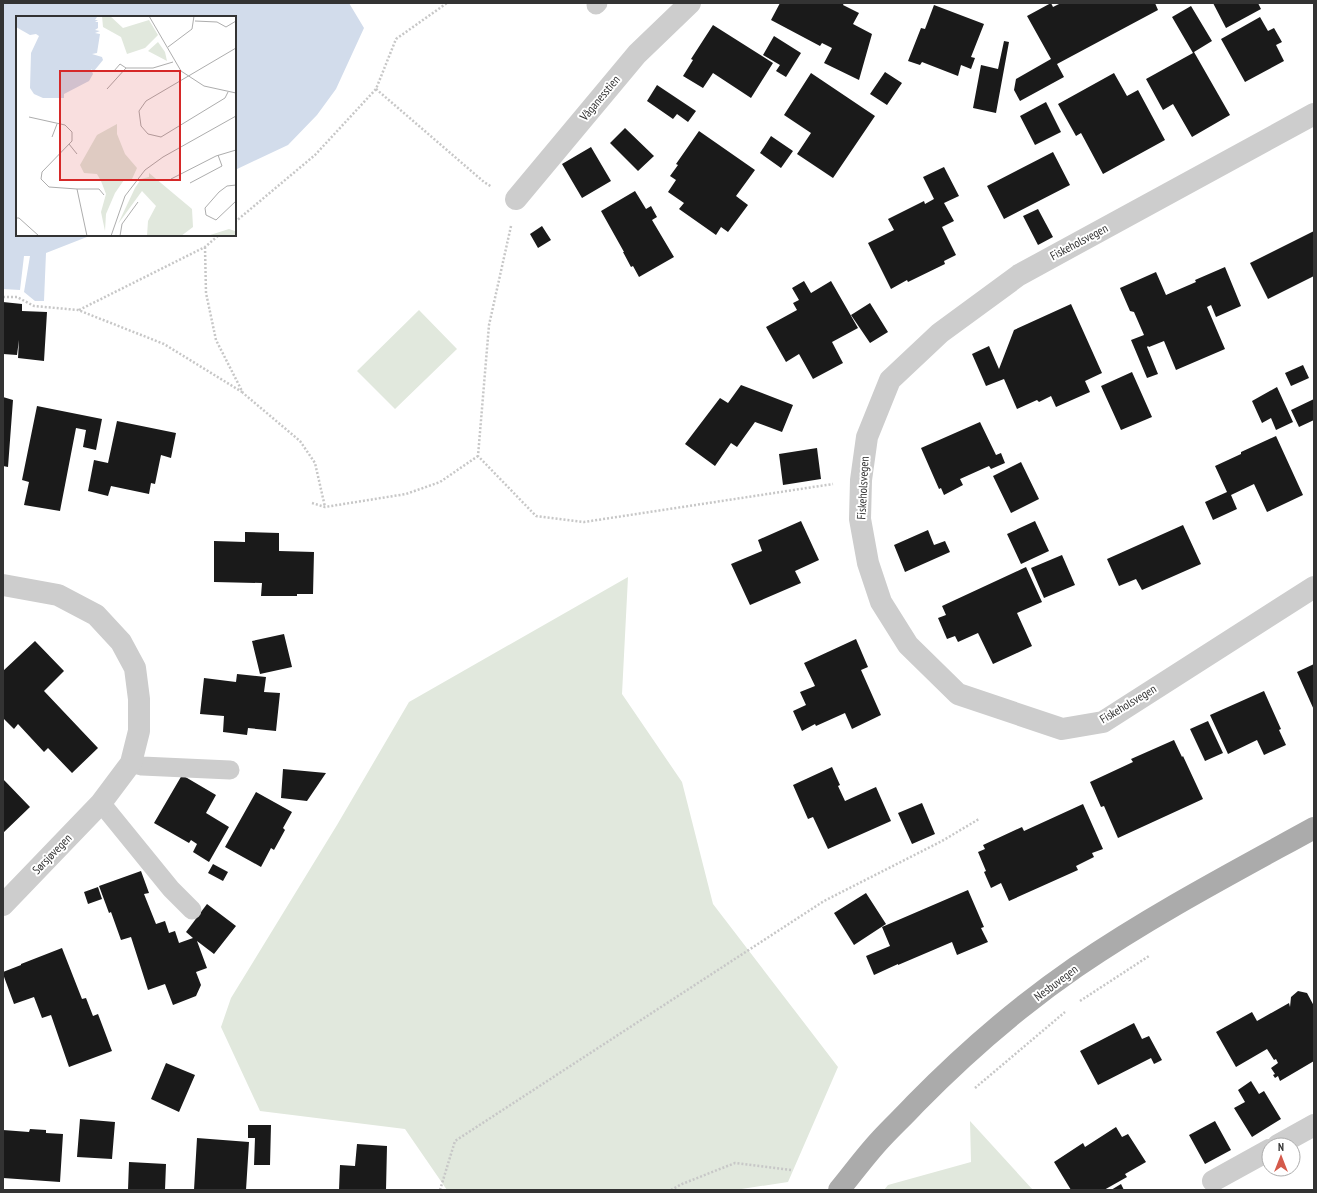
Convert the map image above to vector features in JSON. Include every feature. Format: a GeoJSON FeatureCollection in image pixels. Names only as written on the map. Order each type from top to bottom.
{"type":"FeatureCollection","features":[{"type":"Feature","properties":{"kind":"main road","name":"Nesbuvegen"},"geometry":{"type":"LineString","coordinates":[[839,1190],[882,1138],[935,1084],[985,1038],[1035,998],[1123,936],[1212,884],[1314,828]]}},
{"type":"Feature","properties":{"kind":"street","name":"Våganesstien"},"geometry":{"type":"LineString","coordinates":[[516,199],[637,54],[690,3]]}},
{"type":"Feature","properties":{"kind":"street","name":"Fiskeholsvegen"},"geometry":{"type":"LineString","coordinates":[[1314,114],[1019,275],[940,333],[890,380],[867,437],[861,480],[860,519],[868,563],[881,602],[908,645],[958,694],[1062,729],[1103,722],[1314,587]]}},
{"type":"Feature","properties":{"kind":"street","name":"Sørsjøvegen"},"geometry":{"type":"LineString","coordinates":[[3,585],[58,595],[96,614],[121,642],[135,668],[139,699],[139,731],[131,764],[102,803],[3,906]]}},
{"type":"Feature","properties":{"kind":"street"},"geometry":{"type":"LineString","coordinates":[[1292,1137],[1314,1125]]}},
{"type":"Feature","properties":{"kind":"street"},"geometry":{"type":"LineString","coordinates":[[1213,1181],[1261,1154]]}},
{"type":"Feature","properties":{"kind":"lane"},"geometry":{"type":"LineString","coordinates":[[131,764],[142,766],[230,770]]}},
{"type":"Feature","properties":{"kind":"lane"},"geometry":{"type":"LineString","coordinates":[[102,803],[171,889],[192,910]]}},
{"type":"Feature","properties":{"kind":"path"},"geometry":{"type":"LineString","coordinates":[[236,221],[315,155],[376,90],[396,39],[447,3]]}},
{"type":"Feature","properties":{"kind":"path"},"geometry":{"type":"LineString","coordinates":[[376,90],[484,182],[516,199],[489,325],[478,456],[536,516],[584,522],[861,480]]}},
{"type":"Feature","properties":{"kind":"path"},"geometry":{"type":"LineString","coordinates":[[78,310],[205,247],[218,236]]}},
{"type":"Feature","properties":{"kind":"path"},"geometry":{"type":"LineString","coordinates":[[205,247],[206,293],[216,340],[243,393]]}},
{"type":"Feature","properties":{"kind":"path"},"geometry":{"type":"LineString","coordinates":[[3,297],[17,297],[34,306],[78,310],[164,344],[243,393],[300,442],[315,463],[325,507]]}},
{"type":"Feature","properties":{"kind":"path"},"geometry":{"type":"LineString","coordinates":[[312,503],[325,507],[406,494],[440,482],[478,456]]}},
{"type":"Feature","properties":{"kind":"path"},"geometry":{"type":"LineString","coordinates":[[440,1190],[455,1141],[824,901],[942,841],[979,819]]}},
{"type":"Feature","properties":{"kind":"path"},"geometry":{"type":"LineString","coordinates":[[1077,1003],[1155,952]]}},
{"type":"Feature","properties":{"kind":"path"},"geometry":{"type":"LineString","coordinates":[[971,1091],[1071,1007]]}},
{"type":"Feature","properties":{"kind":"path"},"geometry":{"type":"LineString","coordinates":[[671,1190],[682,1184],[735,1163],[791,1170]]}},
{"type":"Feature","properties":{"kind":"shaded area"},"geometry":{"type":"Polygon","coordinates":[[[419,310],[457,349],[395,409],[357,371],[419,310]]]}},
{"type":"Feature","properties":{"kind":"shaded area"},"geometry":{"type":"Polygon","coordinates":[[[628,577],[622,694],[682,782],[713,904],[838,1067],[788,1182],[735,1190],[447,1190],[405,1129],[260,1111],[221,1027],[231,998],[337,825],[409,702],[628,577]]]}},
{"type":"Feature","properties":{"kind":"shaded area"},"geometry":{"type":"Polygon","coordinates":[[[970,1121],[1033,1190],[884,1190],[888,1185],[971,1162],[970,1121]]]}},
{"type":"Feature","properties":{"kind":"water"},"geometry":{"type":"Polygon","coordinates":[[[3,3],[349,3],[364,28],[336,89],[317,115],[288,145],[236,170],[236,16],[16,16],[16,236],[89,236],[46,253],[44,301],[35,301],[24,292],[30,256],[24,256],[20,290],[3,289],[3,3]]]}},
{"type":"Feature","properties":{"kind":"building"},"geometry":{"type":"Polygon","coordinates":[[[780,3],[844,3],[843,5],[859,13],[853,24],[872,34],[859,80],[824,63],[832,48],[822,43],[820,46],[771,20],[780,3]]]}},
{"type":"Feature","properties":{"kind":"building"},"geometry":{"type":"Polygon","coordinates":[[[1051,3],[1053,7],[1061,3],[1155,3],[1158,10],[1057,64],[1064,77],[1020,101],[1014,90],[1016,79],[1051,59],[1027,16],[1051,3]]]}},
{"type":"Feature","properties":{"kind":"building"},"geometry":{"type":"Polygon","coordinates":[[[1213,3],[1258,3],[1261,9],[1226,28],[1213,3]]]}},
{"type":"Feature","properties":{"kind":"building"},"geometry":{"type":"Polygon","coordinates":[[[934,5],[984,24],[971,57],[975,58],[971,69],[961,65],[958,76],[922,62],[920,65],[908,61],[921,28],[925,29],[934,5]]]}},
{"type":"Feature","properties":{"kind":"building"},"geometry":{"type":"Polygon","coordinates":[[[1191,6],[1212,41],[1194,52],[1230,115],[1192,137],[1173,104],[1163,110],[1146,79],[1193,53],[1172,17],[1191,6]]]}},
{"type":"Feature","properties":{"kind":"building"},"geometry":{"type":"Polygon","coordinates":[[[1260,17],[1268,31],[1274,28],[1282,42],[1276,45],[1284,61],[1245,82],[1221,39],[1260,17]]]}},
{"type":"Feature","properties":{"kind":"building"},"geometry":{"type":"Polygon","coordinates":[[[713,25],[773,63],[751,98],[713,73],[703,88],[683,76],[693,60],[691,59],[713,25]]]}},
{"type":"Feature","properties":{"kind":"building"},"geometry":{"type":"Polygon","coordinates":[[[774,36],[801,53],[786,77],[776,71],[780,65],[763,55],[774,36]]]}},
{"type":"Feature","properties":{"kind":"building"},"geometry":{"type":"Polygon","coordinates":[[[1004,41],[1009,42],[996,113],[973,108],[981,65],[998,69],[1004,41]]]}},
{"type":"Feature","properties":{"kind":"building"},"geometry":{"type":"Polygon","coordinates":[[[885,72],[902,83],[887,105],[870,94],[885,72]]]}},
{"type":"Feature","properties":{"kind":"building"},"geometry":{"type":"Polygon","coordinates":[[[811,73],[875,116],[833,178],[797,154],[811,133],[784,115],[811,73]]]}},
{"type":"Feature","properties":{"kind":"building"},"geometry":{"type":"Polygon","coordinates":[[[1114,73],[1127,96],[1138,90],[1165,140],[1103,174],[1081,133],[1076,136],[1058,104],[1114,73]]]}},
{"type":"Feature","properties":{"kind":"building"},"geometry":{"type":"Polygon","coordinates":[[[657,85],[696,111],[688,122],[677,114],[673,119],[647,101],[657,85]]]}},
{"type":"Feature","properties":{"kind":"building"},"geometry":{"type":"Polygon","coordinates":[[[1046,102],[1061,132],[1035,145],[1020,116],[1046,102]]]}},
{"type":"Feature","properties":{"kind":"building"},"geometry":{"type":"Polygon","coordinates":[[[625,128],[654,156],[638,171],[610,143],[625,128]]]}},
{"type":"Feature","properties":{"kind":"building"},"geometry":{"type":"Polygon","coordinates":[[[699,131],[755,170],[736,196],[748,205],[728,232],[721,227],[716,235],[679,209],[684,203],[668,192],[676,180],[670,176],[678,165],[676,164],[699,131]]]}},
{"type":"Feature","properties":{"kind":"building"},"geometry":{"type":"Polygon","coordinates":[[[771,136],[793,151],[781,168],[760,153],[771,136]]]}},
{"type":"Feature","properties":{"kind":"building"},"geometry":{"type":"Polygon","coordinates":[[[591,147],[611,181],[582,198],[562,164],[591,147]]]}},
{"type":"Feature","properties":{"kind":"building"},"geometry":{"type":"Polygon","coordinates":[[[1053,152],[1070,185],[1004,219],[987,186],[1053,152]]]}},
{"type":"Feature","properties":{"kind":"building"},"geometry":{"type":"Polygon","coordinates":[[[944,167],[959,196],[944,203],[954,221],[942,227],[956,255],[944,261],[945,264],[908,282],[907,280],[891,289],[868,243],[894,230],[888,219],[924,201],[925,204],[934,199],[923,177],[944,167]]]}},
{"type":"Feature","properties":{"kind":"building"},"geometry":{"type":"Polygon","coordinates":[[[635,191],[646,209],[651,206],[657,217],[652,220],[674,257],[639,277],[633,266],[631,267],[601,211],[635,191]]]}},
{"type":"Feature","properties":{"kind":"building"},"geometry":{"type":"Polygon","coordinates":[[[1038,209],[1053,237],[1038,245],[1023,216],[1038,209]]]}},
{"type":"Feature","properties":{"kind":"building"},"geometry":{"type":"Polygon","coordinates":[[[542,226],[551,240],[538,248],[530,234],[542,226]]]}},
{"type":"Feature","properties":{"kind":"building"},"geometry":{"type":"Polygon","coordinates":[[[1314,231],[1314,276],[1268,299],[1250,263],[1314,231]]]}},
{"type":"Feature","properties":{"kind":"building"},"geometry":{"type":"Polygon","coordinates":[[[1225,267],[1241,306],[1216,317],[1211,305],[1207,307],[1225,349],[1176,370],[1164,341],[1149,347],[1148,346],[1147,347],[1158,374],[1147,378],[1131,340],[1144,335],[1134,312],[1130,311],[1120,288],[1156,272],[1166,295],[1225,267]]]}},
{"type":"Feature","properties":{"kind":"building"},"geometry":{"type":"Polygon","coordinates":[[[804,281],[811,293],[831,281],[858,328],[832,342],[843,363],[813,379],[799,354],[786,362],[766,327],[797,310],[793,303],[799,300],[792,288],[804,281]]]}},
{"type":"Feature","properties":{"kind":"building"},"geometry":{"type":"Polygon","coordinates":[[[3,302],[22,304],[22,311],[47,312],[44,361],[18,358],[19,340],[17,355],[3,354],[3,302]]]}},
{"type":"Feature","properties":{"kind":"building"},"geometry":{"type":"Polygon","coordinates":[[[870,303],[888,332],[870,343],[851,315],[870,303]]]}},
{"type":"Feature","properties":{"kind":"building"},"geometry":{"type":"Polygon","coordinates":[[[1071,304],[1102,373],[1085,381],[1090,392],[1056,407],[1051,396],[1039,402],[1037,400],[1017,409],[1004,379],[986,386],[972,354],[989,346],[999,369],[1014,330],[1071,304]]]}},
{"type":"Feature","properties":{"kind":"building"},"geometry":{"type":"Polygon","coordinates":[[[1303,365],[1309,378],[1291,386],[1285,373],[1303,365]]]}},
{"type":"Feature","properties":{"kind":"building"},"geometry":{"type":"Polygon","coordinates":[[[1132,372],[1152,417],[1121,430],[1101,386],[1132,372]]]}},
{"type":"Feature","properties":{"kind":"building"},"geometry":{"type":"Polygon","coordinates":[[[741,385],[793,405],[782,432],[755,422],[737,447],[731,443],[715,466],[685,444],[720,398],[728,403],[741,385]]]}},
{"type":"Feature","properties":{"kind":"building"},"geometry":{"type":"Polygon","coordinates":[[[1277,387],[1293,422],[1276,430],[1271,418],[1262,423],[1252,401],[1277,387]]]}},
{"type":"Feature","properties":{"kind":"building"},"geometry":{"type":"Polygon","coordinates":[[[3,397],[13,400],[8,467],[3,466],[3,397]]]}},
{"type":"Feature","properties":{"kind":"building"},"geometry":{"type":"Polygon","coordinates":[[[1314,399],[1314,420],[1299,427],[1291,410],[1314,399]]]}},
{"type":"Feature","properties":{"kind":"building"},"geometry":{"type":"Polygon","coordinates":[[[37,406],[102,419],[96,450],[83,447],[86,430],[76,428],[60,511],[24,505],[29,482],[22,480],[37,406]]]}},
{"type":"Feature","properties":{"kind":"building"},"geometry":{"type":"Polygon","coordinates":[[[117,421],[176,433],[171,458],[161,455],[155,484],[151,483],[149,494],[111,486],[108,496],[88,491],[94,460],[108,463],[117,421]]]}},
{"type":"Feature","properties":{"kind":"building"},"geometry":{"type":"Polygon","coordinates":[[[980,422],[996,455],[1001,453],[1005,463],[991,469],[989,466],[960,479],[963,485],[944,495],[941,488],[939,489],[921,448],[980,422]]]}},
{"type":"Feature","properties":{"kind":"building"},"geometry":{"type":"Polygon","coordinates":[[[1276,436],[1303,495],[1267,512],[1254,484],[1231,495],[1237,509],[1213,520],[1205,502],[1227,492],[1215,466],[1276,436]]]}},
{"type":"Feature","properties":{"kind":"building"},"geometry":{"type":"Polygon","coordinates":[[[817,448],[821,479],[783,485],[779,454],[817,448]]]}},
{"type":"Feature","properties":{"kind":"building"},"geometry":{"type":"Polygon","coordinates":[[[1021,462],[1039,499],[1011,513],[993,476],[1021,462]]]}},
{"type":"Feature","properties":{"kind":"building"},"geometry":{"type":"Polygon","coordinates":[[[801,521],[819,560],[795,571],[801,583],[750,605],[731,564],[762,551],[758,540],[801,521]]]}},
{"type":"Feature","properties":{"kind":"building"},"geometry":{"type":"Polygon","coordinates":[[[1035,521],[1049,551],[1021,564],[1007,534],[1035,521]]]}},
{"type":"Feature","properties":{"kind":"building"},"geometry":{"type":"Polygon","coordinates":[[[1183,525],[1201,564],[1142,590],[1136,579],[1119,586],[1107,559],[1183,525]]]}},
{"type":"Feature","properties":{"kind":"building"},"geometry":{"type":"Polygon","coordinates":[[[928,530],[934,545],[945,541],[950,552],[905,572],[894,545],[928,530]]]}},
{"type":"Feature","properties":{"kind":"building"},"geometry":{"type":"Polygon","coordinates":[[[245,532],[279,533],[279,551],[314,552],[313,594],[297,594],[297,596],[261,596],[262,583],[214,582],[214,541],[245,542],[245,532]]]}},
{"type":"Feature","properties":{"kind":"building"},"geometry":{"type":"Polygon","coordinates":[[[1062,555],[1075,585],[1044,598],[1031,568],[1062,555]]]}},
{"type":"Feature","properties":{"kind":"building"},"geometry":{"type":"Polygon","coordinates":[[[1026,567],[1042,602],[1017,613],[1032,646],[993,664],[978,633],[958,642],[955,636],[947,639],[938,618],[946,615],[942,606],[1026,567]]]}},
{"type":"Feature","properties":{"kind":"building"},"geometry":{"type":"Polygon","coordinates":[[[284,634],[292,667],[260,674],[252,641],[284,634]]]}},
{"type":"Feature","properties":{"kind":"building"},"geometry":{"type":"Polygon","coordinates":[[[856,639],[868,667],[861,670],[881,715],[852,729],[845,713],[816,726],[815,724],[802,731],[793,711],[806,705],[800,692],[815,686],[804,663],[856,639]]]}},
{"type":"Feature","properties":{"kind":"building"},"geometry":{"type":"Polygon","coordinates":[[[35,641],[64,671],[44,691],[98,748],[72,773],[48,748],[44,752],[18,724],[14,729],[3,718],[3,671],[35,641]]]}},
{"type":"Feature","properties":{"kind":"building"},"geometry":{"type":"Polygon","coordinates":[[[1314,664],[1314,710],[1297,672],[1314,664]]]}},
{"type":"Feature","properties":{"kind":"building"},"geometry":{"type":"Polygon","coordinates":[[[237,674],[266,677],[264,692],[280,693],[276,731],[248,728],[247,735],[223,732],[224,716],[200,714],[204,678],[236,682],[237,674]]]}},
{"type":"Feature","properties":{"kind":"building"},"geometry":{"type":"Polygon","coordinates":[[[1264,691],[1281,729],[1279,730],[1286,745],[1264,755],[1257,740],[1228,754],[1210,715],[1264,691]]]}},
{"type":"Feature","properties":{"kind":"building"},"geometry":{"type":"Polygon","coordinates":[[[1208,721],[1223,753],[1205,761],[1190,729],[1208,721]]]}},
{"type":"Feature","properties":{"kind":"building"},"geometry":{"type":"Polygon","coordinates":[[[1174,740],[1203,799],[1118,838],[1104,806],[1101,807],[1090,782],[1133,762],[1131,759],[1174,740]]]}},
{"type":"Feature","properties":{"kind":"building"},"geometry":{"type":"Polygon","coordinates":[[[832,767],[845,801],[876,787],[891,821],[828,849],[813,817],[808,819],[793,785],[832,767]]]}},
{"type":"Feature","properties":{"kind":"building"},"geometry":{"type":"Polygon","coordinates":[[[283,769],[326,773],[307,801],[281,798],[283,769]]]}},
{"type":"Feature","properties":{"kind":"building"},"geometry":{"type":"Polygon","coordinates":[[[182,775],[216,795],[206,813],[229,827],[209,862],[193,852],[197,844],[191,840],[189,843],[154,823],[182,775]]]}},
{"type":"Feature","properties":{"kind":"building"},"geometry":{"type":"Polygon","coordinates":[[[3,779],[30,807],[3,833],[3,779]]]}},
{"type":"Feature","properties":{"kind":"building"},"geometry":{"type":"Polygon","coordinates":[[[256,792],[292,812],[283,828],[285,830],[274,850],[271,848],[261,867],[225,847],[256,792]]]}},
{"type":"Feature","properties":{"kind":"building"},"geometry":{"type":"Polygon","coordinates":[[[922,803],[935,834],[912,844],[898,813],[922,803]]]}},
{"type":"Feature","properties":{"kind":"building"},"geometry":{"type":"Polygon","coordinates":[[[1083,804],[1103,849],[1092,853],[1094,857],[1076,866],[1078,870],[1009,901],[1001,883],[991,888],[978,852],[985,849],[983,845],[1022,827],[1024,831],[1083,804]]]}},
{"type":"Feature","properties":{"kind":"building"},"geometry":{"type":"Polygon","coordinates":[[[213,864],[228,872],[223,881],[208,873],[213,864]]]}},
{"type":"Feature","properties":{"kind":"building"},"geometry":{"type":"Polygon","coordinates":[[[141,871],[149,893],[144,894],[156,924],[165,921],[169,933],[175,931],[179,943],[193,938],[186,932],[207,904],[236,926],[214,954],[197,941],[207,968],[196,972],[201,985],[196,996],[173,1005],[165,984],[148,990],[131,937],[121,940],[111,912],[109,913],[99,886],[141,871]]]}},
{"type":"Feature","properties":{"kind":"building"},"geometry":{"type":"Polygon","coordinates":[[[98,887],[102,899],[88,904],[84,892],[98,887]]]}},
{"type":"Feature","properties":{"kind":"building"},"geometry":{"type":"Polygon","coordinates":[[[968,890],[984,927],[981,928],[988,942],[957,955],[952,942],[874,975],[866,956],[890,946],[882,927],[968,890]]]}},
{"type":"Feature","properties":{"kind":"building"},"geometry":{"type":"Polygon","coordinates":[[[866,893],[886,924],[854,945],[834,913],[866,893]]]}},
{"type":"Feature","properties":{"kind":"building"},"geometry":{"type":"Polygon","coordinates":[[[62,948],[82,999],[86,998],[93,1016],[98,1014],[112,1051],[69,1067],[51,1015],[42,1018],[34,997],[14,1004],[3,974],[3,972],[21,964],[62,948]]]}},
{"type":"Feature","properties":{"kind":"building"},"geometry":{"type":"Polygon","coordinates":[[[1298,991],[1307,993],[1314,1006],[1314,1061],[1280,1081],[1278,1076],[1275,1078],[1273,1075],[1275,1074],[1271,1068],[1278,1063],[1276,1059],[1274,1060],[1267,1049],[1236,1067],[1216,1032],[1252,1012],[1257,1021],[1289,1003],[1290,1007],[1291,997],[1298,991]]]}},
{"type":"Feature","properties":{"kind":"building"},"geometry":{"type":"Polygon","coordinates":[[[1134,1023],[1142,1039],[1149,1036],[1162,1060],[1154,1064],[1151,1058],[1098,1085],[1080,1051],[1134,1023]]]}},
{"type":"Feature","properties":{"kind":"building"},"geometry":{"type":"Polygon","coordinates":[[[166,1063],[195,1075],[179,1112],[151,1099],[166,1063]]]}},
{"type":"Feature","properties":{"kind":"building"},"geometry":{"type":"Polygon","coordinates":[[[1251,1081],[1259,1094],[1264,1091],[1281,1119],[1252,1137],[1234,1108],[1245,1102],[1238,1090],[1251,1081]]]}},
{"type":"Feature","properties":{"kind":"building"},"geometry":{"type":"Polygon","coordinates":[[[80,1119],[115,1122],[112,1159],[77,1157],[80,1119]]]}},
{"type":"Feature","properties":{"kind":"building"},"geometry":{"type":"Polygon","coordinates":[[[1215,1121],[1231,1150],[1205,1164],[1189,1135],[1215,1121]]]}},
{"type":"Feature","properties":{"kind":"building"},"geometry":{"type":"Polygon","coordinates":[[[248,1125],[271,1125],[270,1165],[254,1165],[255,1138],[248,1138],[248,1125]]]}},
{"type":"Feature","properties":{"kind":"building"},"geometry":{"type":"Polygon","coordinates":[[[1116,1127],[1122,1137],[1128,1134],[1146,1162],[1125,1174],[1127,1177],[1104,1190],[1071,1190],[1054,1162],[1083,1143],[1085,1147],[1116,1127]]]}},
{"type":"Feature","properties":{"kind":"building"},"geometry":{"type":"Polygon","coordinates":[[[30,1129],[46,1130],[46,1133],[63,1134],[60,1182],[3,1178],[3,1130],[29,1132],[30,1129]]]}},
{"type":"Feature","properties":{"kind":"building"},"geometry":{"type":"Polygon","coordinates":[[[197,1138],[249,1142],[246,1190],[194,1190],[197,1138]]]}},
{"type":"Feature","properties":{"kind":"building"},"geometry":{"type":"Polygon","coordinates":[[[357,1144],[387,1146],[386,1190],[339,1190],[340,1165],[355,1166],[357,1144]]]}},
{"type":"Feature","properties":{"kind":"building"},"geometry":{"type":"Polygon","coordinates":[[[129,1162],[166,1164],[165,1190],[128,1190],[129,1162]]]}},
{"type":"Feature","properties":{"kind":"building"},"geometry":{"type":"Polygon","coordinates":[[[1121,1184],[1124,1190],[1111,1190],[1121,1184]]]}}]}
